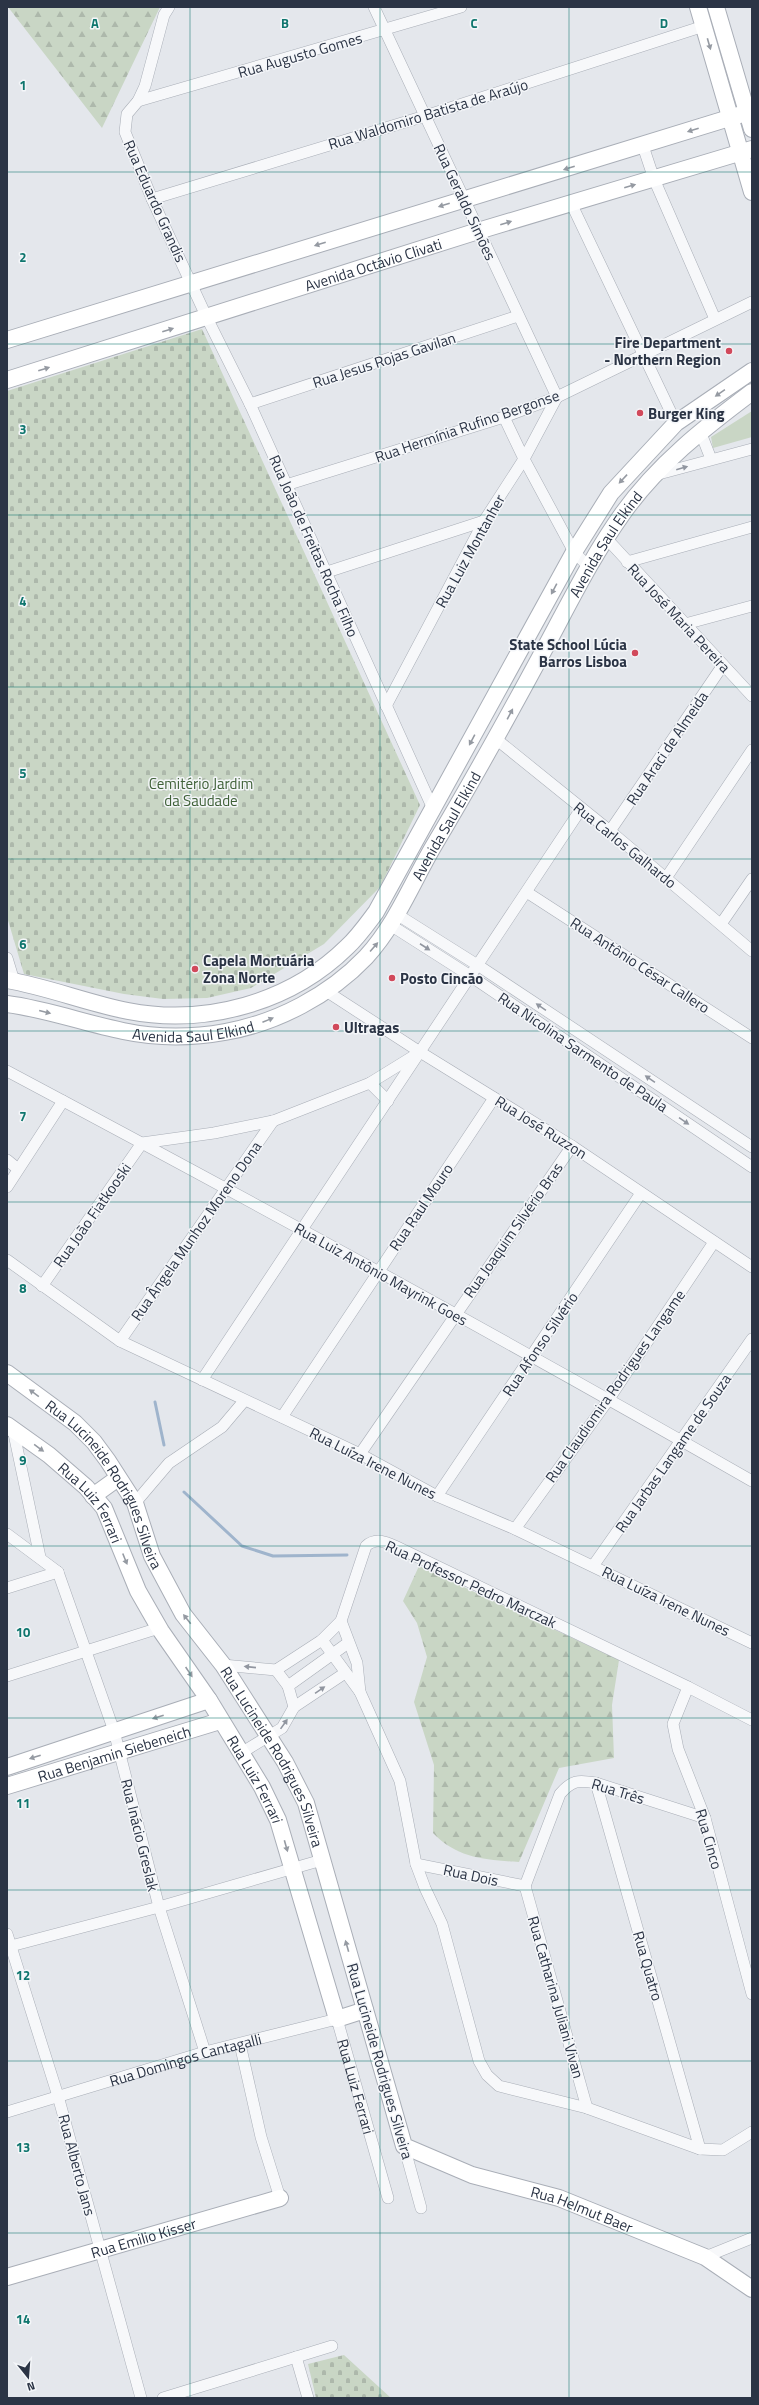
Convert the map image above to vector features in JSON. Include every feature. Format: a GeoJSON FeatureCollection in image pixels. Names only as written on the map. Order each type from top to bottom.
{"type":"FeatureCollection","features":[{"type":"Feature","properties":{"kind":"street","name":"Rua Eduardo Grandis"},"geometry":{"type":"LineString","coordinates":[[169,7],[164,15],[145,86],[138,100],[127,114],[125,132],[152,199],[192,283]]}},
{"type":"Feature","properties":{"kind":"street","name":"Rua Geraldo Simões"},"geometry":{"type":"LineString","coordinates":[[374,7],[478,231],[557,396]]}},
{"type":"Feature","properties":{"kind":"street","name":"Rua Augusto Gomes"},"geometry":{"type":"LineString","coordinates":[[138,100],[461,7]]}},
{"type":"Feature","properties":{"kind":"street"},"geometry":{"type":"LineString","coordinates":[[698,7],[730,118],[746,151],[752,192]]}},
{"type":"Feature","properties":{"kind":"street"},"geometry":{"type":"LineString","coordinates":[[716,7],[750,112],[752,129]]}},
{"type":"Feature","properties":{"kind":"street","name":"Rua Waldomiro Batista de Araújo"},"geometry":{"type":"LineString","coordinates":[[152,199],[425,116],[704,26]]}},
{"type":"Feature","properties":{"kind":"street"},"geometry":{"type":"LineString","coordinates":[[7,340],[750,112]]}},
{"type":"Feature","properties":{"kind":"street"},"geometry":{"type":"LineString","coordinates":[[643,146],[654,179],[715,319]]}},
{"type":"Feature","properties":{"kind":"street","name":"Avenida Octávio Clivati"},"geometry":{"type":"LineString","coordinates":[[7,380],[207,318],[478,231],[746,151]]}},
{"type":"Feature","properties":{"kind":"street"},"geometry":{"type":"LineString","coordinates":[[571,203],[676,423]]}},
{"type":"Feature","properties":{"kind":"street","name":"Rua João de Freitas Rocha Filho"},"geometry":{"type":"LineString","coordinates":[[192,283],[207,318],[250,404],[434,811]]}},
{"type":"Feature","properties":{"kind":"street","name":"Rua Hermínia Rufino Bergonse"},"geometry":{"type":"LineString","coordinates":[[286,485],[504,417],[557,396],[643,356],[752,302]]}},
{"type":"Feature","properties":{"kind":"street","name":"Rua Jesus Rojas Gavilan"},"geometry":{"type":"LineString","coordinates":[[250,404],[518,316]]}},
{"type":"Feature","properties":{"kind":"street"},"geometry":{"type":"LineString","coordinates":[[748,373],[752,392]]}},
{"type":"Feature","properties":{"kind":"street","name":"Avenida Saul Elkind"},"geometry":{"type":"LineString","coordinates":[[9,985],[128,1011],[153,1015],[196,1015],[242,1007],[284,990],[304,979],[347,947],[376,912],[434,811],[574,552],[611,493],[676,423],[748,373]]}},
{"type":"Feature","properties":{"kind":"street","name":"Avenida Saul Elkind"},"geometry":{"type":"LineString","coordinates":[[7,1004],[125,1032],[149,1035],[195,1035],[239,1029],[270,1020],[326,991],[365,958],[395,920],[428,856],[496,740],[589,567],[623,514],[653,476],[700,431],[752,392]]}},
{"type":"Feature","properties":{"kind":"street","name":"Rua Luiz Montanher"},"geometry":{"type":"LineString","coordinates":[[386,706],[484,521],[524,459],[557,396]]}},
{"type":"Feature","properties":{"kind":"street"},"geometry":{"type":"LineString","coordinates":[[504,417],[524,459],[574,552],[589,567]]}},
{"type":"Feature","properties":{"kind":"street"},"geometry":{"type":"LineString","coordinates":[[700,431],[711,459]]}},
{"type":"Feature","properties":{"kind":"street"},"geometry":{"type":"LineString","coordinates":[[653,476],[752,449]]}},
{"type":"Feature","properties":{"kind":"street"},"geometry":{"type":"LineString","coordinates":[[327,572],[484,521]]}},
{"type":"Feature","properties":{"kind":"street"},"geometry":{"type":"LineString","coordinates":[[627,562],[752,527]]}},
{"type":"Feature","properties":{"kind":"street","name":"Rua José Maria Pereira"},"geometry":{"type":"LineString","coordinates":[[607,539],[723,665],[748,685],[752,696]]}},
{"type":"Feature","properties":{"kind":"street"},"geometry":{"type":"LineString","coordinates":[[685,624],[752,606]]}},
{"type":"Feature","properties":{"kind":"street","name":"Rua Araci de Almeida"},"geometry":{"type":"LineString","coordinates":[[610,831],[723,665]]}},
{"type":"Feature","properties":{"kind":"street","name":"Rua Carlos Galhardo"},"geometry":{"type":"LineString","coordinates":[[496,740],[610,831],[752,951]]}},
{"type":"Feature","properties":{"kind":"street"},"geometry":{"type":"LineString","coordinates":[[666,878],[752,750]]}},
{"type":"Feature","properties":{"kind":"street"},"geometry":{"type":"LineString","coordinates":[[202,1380],[420,1052],[528,893],[581,809]]}},
{"type":"Feature","properties":{"kind":"street"},"geometry":{"type":"LineString","coordinates":[[428,856],[430,842],[438,824],[434,811]]}},
{"type":"Feature","properties":{"kind":"street"},"geometry":{"type":"LineString","coordinates":[[721,924],[752,880]]}},
{"type":"Feature","properties":{"kind":"street","name":"Rua Antônio César Callero"},"geometry":{"type":"LineString","coordinates":[[528,893],[752,1038]]}},
{"type":"Feature","properties":{"kind":"street","name":"Rua Nicolina Sarmento de Paula"},"geometry":{"type":"LineString","coordinates":[[395,920],[479,966],[752,1147]]}},
{"type":"Feature","properties":{"kind":"street","name":"Rua Nicolina Sarmento de Paula"},"geometry":{"type":"LineString","coordinates":[[395,920],[472,977],[752,1167]]}},
{"type":"Feature","properties":{"kind":"street"},"geometry":{"type":"LineString","coordinates":[[326,991],[321,980],[323,975],[347,947]]}},
{"type":"Feature","properties":{"kind":"street"},"geometry":{"type":"LineString","coordinates":[[7,958],[9,985]]}},
{"type":"Feature","properties":{"kind":"street","name":"Rua José Ruzzon"},"geometry":{"type":"LineString","coordinates":[[326,991],[420,1052],[572,1146],[752,1268]]}},
{"type":"Feature","properties":{"kind":"street"},"geometry":{"type":"LineString","coordinates":[[142,1143],[214,1133],[273,1121],[370,1083],[420,1052]]}},
{"type":"Feature","properties":{"kind":"street","name":"Rua Luiz Antônio Mayrink Goes"},"geometry":{"type":"LineString","coordinates":[[7,1071],[302,1230],[610,1400],[752,1481]]}},
{"type":"Feature","properties":{"kind":"street"},"geometry":{"type":"LineString","coordinates":[[370,1083],[388,1101]]}},
{"type":"Feature","properties":{"kind":"street","name":"Rua Raul Mouro"},"geometry":{"type":"LineString","coordinates":[[282,1417],[494,1098]]}},
{"type":"Feature","properties":{"kind":"street"},"geometry":{"type":"LineString","coordinates":[[7,1187],[63,1100]]}},
{"type":"Feature","properties":{"kind":"street","name":"Rua Ângela Munhoz Moreno Dona"},"geometry":{"type":"LineString","coordinates":[[120,1341],[273,1121]]}},
{"type":"Feature","properties":{"kind":"street","name":"Rua João Fiatkooski"},"geometry":{"type":"LineString","coordinates":[[42,1286],[142,1143]]}},
{"type":"Feature","properties":{"kind":"street","name":"Rua Joaquim Silvério Bras"},"geometry":{"type":"LineString","coordinates":[[360,1454],[454,1314],[572,1146]]}},
{"type":"Feature","properties":{"kind":"street"},"geometry":{"type":"LineString","coordinates":[[7,1160],[18,1169]]}},
{"type":"Feature","properties":{"kind":"street","name":"Rua Afonso Silvério"},"geometry":{"type":"LineString","coordinates":[[437,1496],[641,1193]]}},
{"type":"Feature","properties":{"kind":"street","name":"Rua Claudiomira Rodrigues Langame"},"geometry":{"type":"LineString","coordinates":[[515,1529],[610,1400],[714,1242]]}},
{"type":"Feature","properties":{"kind":"street","name":"Rua Luíza Irene Nunes"},"geometry":{"type":"LineString","coordinates":[[7,1260],[120,1341],[244,1401],[282,1417],[360,1454],[437,1496],[515,1529],[751,1642]]}},
{"type":"Feature","properties":{"kind":"street","name":"Rua Jarbas Langame de Souza"},"geometry":{"type":"LineString","coordinates":[[594,1566],[752,1339]]}},
{"type":"Feature","properties":{"kind":"street","name":"Rua Lucineide Rodrigues Silveira"},"geometry":{"type":"LineString","coordinates":[[7,1373],[75,1423],[94,1442],[135,1503],[159,1570],[183,1614],[223,1665],[285,1762],[306,1803],[421,2208]]}},
{"type":"Feature","properties":{"kind":"street"},"geometry":{"type":"LineString","coordinates":[[135,1503],[169,1463],[222,1427],[244,1401]]}},
{"type":"Feature","properties":{"kind":"street"},"geometry":{"type":"LineString","coordinates":[[10,1427],[40,1557]]}},
{"type":"Feature","properties":{"kind":"street","name":"Rua Luiz Ferrari"},"geometry":{"type":"LineString","coordinates":[[10,1427],[49,1455],[86,1487],[104,1508],[134,1580],[159,1628],[208,1700],[262,1787],[278,1820],[388,2198]]}},
{"type":"Feature","properties":{"kind":"street"},"geometry":{"type":"LineString","coordinates":[[93,1496],[118,1478]]}},
{"type":"Feature","properties":{"kind":"street"},"geometry":{"type":"LineString","coordinates":[[7,1534],[40,1557],[58,1572]]}},
{"type":"Feature","properties":{"kind":"street","name":"Rua Professor Pedro Marczak"},"geometry":{"type":"LineString","coordinates":[[340,1621],[366,1546],[375,1540],[383,1541],[688,1687],[752,1720]]}},
{"type":"Feature","properties":{"kind":"street"},"geometry":{"type":"LineString","coordinates":[[134,1580],[159,1570]]}},
{"type":"Feature","properties":{"kind":"street"},"geometry":{"type":"LineString","coordinates":[[7,1588],[58,1572]]}},
{"type":"Feature","properties":{"kind":"street","name":"Rua Inácio Greslak"},"geometry":{"type":"LineString","coordinates":[[58,1572],[114,1732],[159,1907],[205,2052]]}},
{"type":"Feature","properties":{"kind":"street"},"geometry":{"type":"LineString","coordinates":[[223,1665],[276,1670],[322,1640],[340,1621],[357,1663],[360,1692]]}},
{"type":"Feature","properties":{"kind":"street"},"geometry":{"type":"LineString","coordinates":[[7,1676],[159,1628]]}},
{"type":"Feature","properties":{"kind":"street"},"geometry":{"type":"LineString","coordinates":[[322,1640],[360,1692],[400,1781],[416,1864],[425,1888],[442,1924],[479,2061],[487,2075],[499,2086],[587,2108],[700,2149],[723,2150],[752,2132]]}},
{"type":"Feature","properties":{"kind":"street"},"geometry":{"type":"LineString","coordinates":[[288,1686],[348,1643]]}},
{"type":"Feature","properties":{"kind":"street"},"geometry":{"type":"LineString","coordinates":[[276,1670],[288,1686],[294,1707]]}},
{"type":"Feature","properties":{"kind":"street"},"geometry":{"type":"LineString","coordinates":[[241,1753],[282,1728],[294,1707],[345,1673]]}},
{"type":"Feature","properties":{"kind":"street","name":"Rua Cinco"},"geometry":{"type":"LineString","coordinates":[[688,1687],[672,1724],[678,1749],[705,1818],[752,1994]]}},
{"type":"Feature","properties":{"kind":"street","name":"Rua Benjamin Siebeneich"},"geometry":{"type":"LineString","coordinates":[[7,1767],[208,1700]]}},
{"type":"Feature","properties":{"kind":"street","name":"Rua Benjamin Siebeneich"},"geometry":{"type":"LineString","coordinates":[[7,1786],[220,1721]]}},
{"type":"Feature","properties":{"kind":"street","name":"Rua Três"},"geometry":{"type":"LineString","coordinates":[[525,1886],[560,1794],[569,1784],[582,1781],[596,1783],[705,1818]]}},
{"type":"Feature","properties":{"kind":"street","name":"Rua Quatro"},"geometry":{"type":"LineString","coordinates":[[596,1783],[700,2149]]}},
{"type":"Feature","properties":{"kind":"street"},"geometry":{"type":"LineString","coordinates":[[9,1947],[159,1907],[322,1860]]}},
{"type":"Feature","properties":{"kind":"street","name":"Rua Dois"},"geometry":{"type":"LineString","coordinates":[[416,1864],[525,1886]]}},
{"type":"Feature","properties":{"kind":"street","name":"Rua Catharina Juliani Vivan"},"geometry":{"type":"LineString","coordinates":[[525,1886],[587,2108]]}},
{"type":"Feature","properties":{"kind":"street","name":"Rua Alberto Jans"},"geometry":{"type":"LineString","coordinates":[[7,1934],[9,1947],[58,2096],[141,2398]]}},
{"type":"Feature","properties":{"kind":"street","name":"Rua Domingos Cantagalli"},"geometry":{"type":"LineString","coordinates":[[7,2112],[205,2052],[337,2019],[365,2010]]}},
{"type":"Feature","properties":{"kind":"street"},"geometry":{"type":"LineString","coordinates":[[240,2044],[261,2137],[280,2198]]}},
{"type":"Feature","properties":{"kind":"street","name":"Rua Helmut Baer"},"geometry":{"type":"LineString","coordinates":[[404,2146],[472,2175],[559,2198],[705,2257],[752,2289]]}},
{"type":"Feature","properties":{"kind":"street","name":"Rua Emilio Kisser"},"geometry":{"type":"LineString","coordinates":[[7,2277],[280,2198]]}},
{"type":"Feature","properties":{"kind":"street"},"geometry":{"type":"LineString","coordinates":[[705,2257],[752,2238]]}},
{"type":"Feature","properties":{"kind":"street"},"geometry":{"type":"LineString","coordinates":[[163,2398],[332,2346]]}},
{"type":"Feature","properties":{"kind":"street"},"geometry":{"type":"LineString","coordinates":[[296,2357],[308,2398]]}},
{"type":"Feature","properties":{"kind":"green space"},"geometry":{"type":"Polygon","coordinates":[[[8,7],[160,7],[102,128],[8,7]]]}},
{"type":"Feature","properties":{"kind":"green space","name":"Cemitério Jardim da Saudade"},"geometry":{"type":"Polygon","coordinates":[[[202,329],[420,805],[380,887],[324,944],[251,988],[207,998],[163,999],[124,994],[24,974],[7,917],[7,391],[202,329]]]}},
{"type":"Feature","properties":{"kind":"green space"},"geometry":{"type":"Polygon","coordinates":[[[752,411],[752,437],[713,448],[711,437],[752,411]]]}},
{"type":"Feature","properties":{"kind":"green space"},"geometry":{"type":"Polygon","coordinates":[[[419,1566],[619,1660],[612,1705],[614,1758],[559,1768],[519,1862],[483,1859],[462,1853],[452,1848],[433,1833],[434,1765],[414,1702],[427,1657],[417,1623],[403,1601],[419,1566]]]}},
{"type":"Feature","properties":{"kind":"green space"},"geometry":{"type":"Polygon","coordinates":[[[344,2355],[391,2398],[316,2398],[308,2364],[344,2355]]]}},
{"type":"Feature","properties":{"kind":"waterway"},"geometry":{"type":"LineString","coordinates":[[155,1402],[164,1445]]}},
{"type":"Feature","properties":{"kind":"waterway"},"geometry":{"type":"LineString","coordinates":[[184,1492],[242,1546],[273,1556],[347,1555]]}},
{"type":"Feature","properties":{"kind":"place","name":"Fire Department - Northern Region"},"geometry":{"type":"Point","coordinates":[729,351]}},
{"type":"Feature","properties":{"kind":"place","name":"Burger King"},"geometry":{"type":"Point","coordinates":[640,413]}},
{"type":"Feature","properties":{"kind":"place","name":"State School Lúcia Barros Lisboa"},"geometry":{"type":"Point","coordinates":[635,653]}},
{"type":"Feature","properties":{"kind":"place","name":"Capela Mortuária Zona Norte"},"geometry":{"type":"Point","coordinates":[195,969]}},
{"type":"Feature","properties":{"kind":"place","name":"Posto Cincão"},"geometry":{"type":"Point","coordinates":[392,978]}},
{"type":"Feature","properties":{"kind":"place","name":"Ultragas"},"geometry":{"type":"Point","coordinates":[336,1027]}}]}
